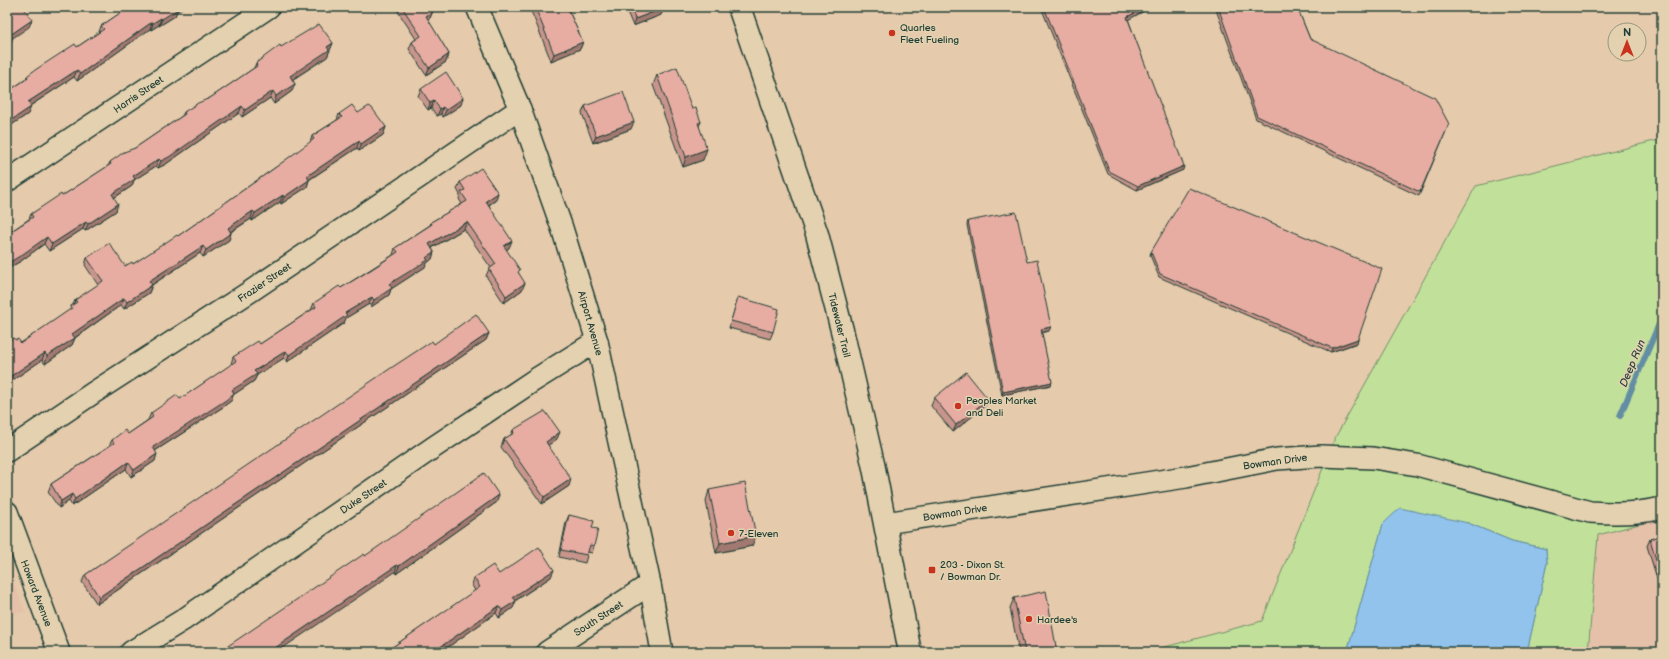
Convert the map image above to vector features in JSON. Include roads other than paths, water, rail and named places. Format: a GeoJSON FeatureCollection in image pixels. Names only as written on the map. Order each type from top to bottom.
{"type":"FeatureCollection","features":[{"type":"Feature","properties":{"kind":"main road","name":"Tidewater Trail"},"geometry":{"type":"LineString","coordinates":[[739,7],[817,234],[843,334],[885,523],[910,652]]}},
{"type":"Feature","properties":{"kind":"street","name":"Harris Street"},"geometry":{"type":"LineString","coordinates":[[7,181],[270,7]]}},
{"type":"Feature","properties":{"kind":"street","name":"Airport Avenue"},"geometry":{"type":"LineString","coordinates":[[477,7],[520,109],[562,228],[597,341],[650,584],[662,652]]}},
{"type":"Feature","properties":{"kind":"street","name":"Frazier Street"},"geometry":{"type":"LineString","coordinates":[[7,451],[93,393],[257,287],[520,109]]}},
{"type":"Feature","properties":{"kind":"street","name":"Duke Street"},"geometry":{"type":"LineString","coordinates":[[131,652],[183,620],[533,381],[597,341]]}},
{"type":"Feature","properties":{"kind":"street","name":"Bowman Drive"},"geometry":{"type":"LineString","coordinates":[[885,523],[1186,477],[1278,459],[1321,456],[1374,458],[1417,464],[1590,512],[1619,514],[1647,512],[1662,508]]}},
{"type":"Feature","properties":{"kind":"street","name":"Howard Avenue"},"geometry":{"type":"LineString","coordinates":[[7,512],[59,652]]}},
{"type":"Feature","properties":{"kind":"street","name":"South Street"},"geometry":{"type":"LineString","coordinates":[[547,652],[650,584]]}},
{"type":"Feature","properties":{"kind":"water"},"geometry":{"type":"Polygon","coordinates":[[[1400,508],[1468,523],[1512,541],[1546,549],[1547,563],[1527,652],[1347,652],[1383,524],[1400,508]]]}},
{"type":"Feature","properties":{"kind":"waterway","name":"Deep Run"},"geometry":{"type":"LineString","coordinates":[[1620,416],[1662,317]]}},
{"type":"Feature","properties":{"kind":"place","name":"Quarles Fleet Fueling"},"geometry":{"type":"Point","coordinates":[892,33]}},
{"type":"Feature","properties":{"kind":"place","name":"Peoples Market and Deli"},"geometry":{"type":"Point","coordinates":[958,406]}},
{"type":"Feature","properties":{"kind":"place","name":"7-Eleven"},"geometry":{"type":"Point","coordinates":[731,533]}},
{"type":"Feature","properties":{"kind":"place","name":"203 - Dixon St. / Bowman Dr."},"geometry":{"type":"Point","coordinates":[932,570]}},
{"type":"Feature","properties":{"kind":"place","name":"Hardee's"},"geometry":{"type":"Point","coordinates":[1029,619]}}]}
